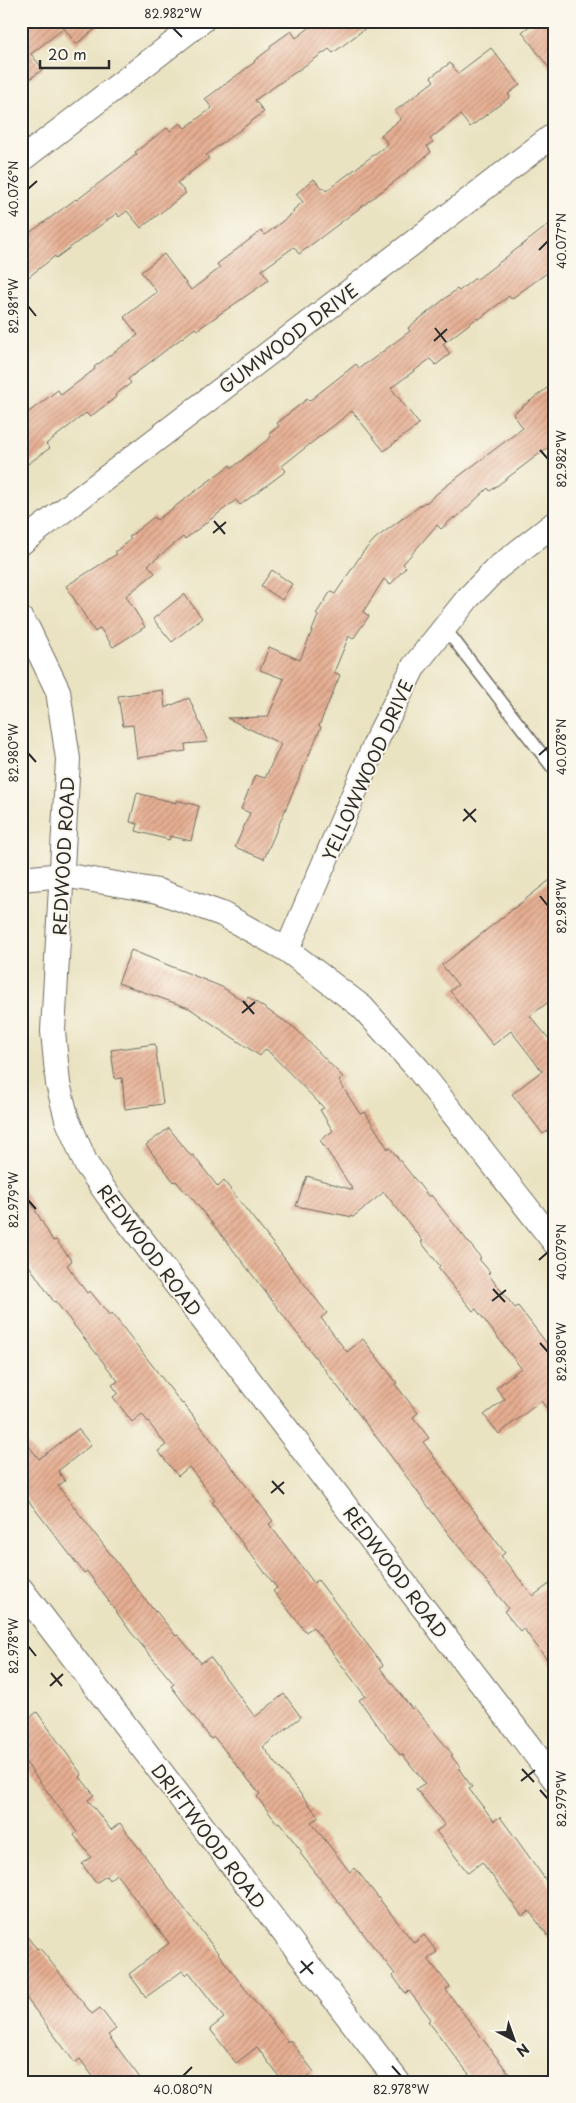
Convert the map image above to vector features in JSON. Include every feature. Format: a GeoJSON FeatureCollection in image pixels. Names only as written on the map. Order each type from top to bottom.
{"type":"FeatureCollection","features":[{"type":"Feature","properties":{"kind":"street"},"geometry":{"type":"LineString","coordinates":[[21,160],[202,21]]}},
{"type":"Feature","properties":{"kind":"street","name":"GUMWOOD DRIVE"},"geometry":{"type":"LineString","coordinates":[[21,543],[555,134]]}},
{"type":"Feature","properties":{"kind":"street","name":"YELLOWWOOD DRIVE"},"geometry":{"type":"LineString","coordinates":[[287,950],[379,735],[414,666],[468,598],[496,569],[555,523]]}},
{"type":"Feature","properties":{"kind":"street","name":"REDWOOD ROAD"},"geometry":{"type":"LineString","coordinates":[[21,619],[28,629],[58,691],[68,759],[53,1031],[58,1084],[67,1119],[86,1164],[110,1198],[555,1780]]}},
{"type":"Feature","properties":{"kind":"street"},"geometry":{"type":"LineString","coordinates":[[21,879],[63,875],[158,891],[222,914],[287,950],[362,1007],[418,1069],[555,1243]]}},
{"type":"Feature","properties":{"kind":"street","name":"DRIFTWOOD ROAD"},"geometry":{"type":"LineString","coordinates":[[21,1589],[398,2082]]}},
{"type":"Feature","properties":{"kind":"lane"},"geometry":{"type":"LineString","coordinates":[[444,627],[555,771]]}},
{"type":"Feature","properties":{"kind":"building"},"geometry":{"type":"Polygon","coordinates":[[[21,21],[106,21],[76,44],[64,28],[31,54],[43,69],[21,86],[21,21]]]}},
{"type":"Feature","properties":{"kind":"building"},"geometry":{"type":"Polygon","coordinates":[[[318,21],[375,21],[333,53],[329,49],[255,100],[264,112],[206,155],[209,158],[177,183],[186,193],[141,228],[127,211],[119,217],[117,213],[56,258],[55,256],[21,283],[21,239],[77,200],[137,154],[135,152],[167,128],[170,131],[180,123],[185,128],[212,108],[205,99],[255,62],[271,48],[270,46],[291,31],[296,38],[318,21]]]}},
{"type":"Feature","properties":{"kind":"building"},"geometry":{"type":"Polygon","coordinates":[[[536,21],[555,21],[555,76],[522,32],[536,21]]]}},
{"type":"Feature","properties":{"kind":"building"},"geometry":{"type":"Polygon","coordinates":[[[491,48],[520,85],[508,94],[510,97],[470,127],[460,115],[430,139],[433,142],[427,146],[431,152],[402,176],[299,254],[294,247],[262,270],[269,280],[197,330],[195,328],[128,379],[131,383],[115,395],[116,397],[90,417],[86,413],[46,444],[50,448],[21,469],[21,418],[58,390],[61,395],[95,369],[94,367],[138,335],[124,317],[157,292],[141,272],[164,254],[191,290],[220,268],[217,264],[261,231],[265,235],[294,212],[293,210],[303,202],[296,194],[314,179],[326,191],[388,144],[381,135],[401,119],[395,111],[434,81],[431,77],[450,63],[458,73],[491,48]]]}},
{"type":"Feature","properties":{"kind":"building"},"geometry":{"type":"Polygon","coordinates":[[[555,220],[555,267],[511,299],[509,296],[478,320],[477,318],[443,344],[450,354],[436,365],[430,359],[391,388],[419,424],[384,451],[352,411],[282,466],[286,471],[240,505],[236,500],[185,539],[183,537],[148,565],[155,573],[126,596],[145,627],[113,647],[100,628],[95,632],[66,586],[117,554],[115,552],[131,539],[129,537],[154,517],[157,520],[230,465],[232,468],[271,437],[269,434],[279,426],[277,423],[307,399],[309,401],[356,364],[359,368],[370,361],[410,331],[408,328],[457,289],[459,291],[475,278],[476,280],[555,220]]]}},
{"type":"Feature","properties":{"kind":"building"},"geometry":{"type":"Polygon","coordinates":[[[555,382],[555,442],[490,491],[488,488],[455,519],[454,517],[441,529],[437,525],[403,564],[406,567],[390,585],[384,579],[363,612],[369,616],[353,639],[349,636],[334,672],[340,675],[319,726],[321,727],[264,859],[235,847],[250,813],[241,809],[255,775],[265,778],[281,744],[227,718],[268,717],[284,679],[260,670],[269,647],[300,660],[318,616],[316,614],[331,591],[335,594],[363,552],[376,538],[426,503],[523,428],[513,414],[555,382]]]}},
{"type":"Feature","properties":{"kind":"building"},"geometry":{"type":"Polygon","coordinates":[[[272,570],[292,584],[282,600],[261,586],[272,570]]]}},
{"type":"Feature","properties":{"kind":"building"},"geometry":{"type":"Polygon","coordinates":[[[184,594],[202,618],[172,642],[153,619],[184,594]]]}},
{"type":"Feature","properties":{"kind":"building"},"geometry":{"type":"Polygon","coordinates":[[[163,690],[165,708],[189,698],[208,742],[185,744],[186,751],[137,758],[133,725],[123,726],[118,696],[163,690]]]}},
{"type":"Feature","properties":{"kind":"building"},"geometry":{"type":"Polygon","coordinates":[[[137,793],[176,803],[176,800],[199,806],[191,841],[170,836],[169,840],[136,831],[138,824],[130,822],[137,793]]]}},
{"type":"Feature","properties":{"kind":"building"},"geometry":{"type":"Polygon","coordinates":[[[555,876],[555,997],[530,1016],[555,1046],[555,1126],[543,1134],[512,1094],[542,1071],[511,1031],[493,1045],[450,991],[458,985],[442,965],[555,876]]]}},
{"type":"Feature","properties":{"kind":"building"},"geometry":{"type":"Polygon","coordinates":[[[131,950],[222,987],[245,1002],[248,997],[295,1028],[343,1077],[339,1081],[360,1114],[365,1112],[388,1149],[390,1148],[429,1197],[431,1195],[481,1258],[479,1259],[490,1272],[488,1274],[515,1308],[518,1306],[555,1354],[555,1419],[541,1401],[499,1434],[484,1415],[505,1399],[496,1388],[521,1368],[476,1309],[473,1311],[438,1268],[440,1266],[421,1242],[423,1241],[384,1192],[353,1217],[296,1206],[307,1176],[353,1190],[320,1140],[333,1131],[320,1110],[324,1108],[266,1049],[260,1056],[189,1008],[118,983],[131,950]]]}},
{"type":"Feature","properties":{"kind":"building"},"geometry":{"type":"Polygon","coordinates":[[[155,1044],[163,1104],[125,1109],[122,1078],[115,1079],[111,1050],[155,1044]]]}},
{"type":"Feature","properties":{"kind":"building"},"geometry":{"type":"Polygon","coordinates":[[[169,1128],[218,1187],[224,1181],[327,1313],[321,1318],[347,1352],[363,1339],[418,1413],[413,1417],[429,1438],[423,1442],[505,1553],[501,1556],[533,1596],[555,1580],[555,1670],[523,1628],[520,1631],[504,1611],[508,1608],[447,1532],[231,1247],[187,1192],[176,1181],[174,1182],[146,1145],[169,1128]]]}},
{"type":"Feature","properties":{"kind":"building"},"geometry":{"type":"Polygon","coordinates":[[[21,1185],[53,1241],[56,1240],[72,1261],[67,1265],[87,1293],[90,1291],[110,1316],[112,1313],[183,1403],[273,1521],[269,1524],[314,1583],[318,1580],[383,1665],[380,1668],[412,1709],[414,1707],[453,1755],[451,1756],[461,1768],[459,1769],[472,1787],[469,1789],[494,1821],[500,1817],[555,1893],[555,1945],[529,1911],[522,1916],[482,1862],[468,1873],[436,1831],[445,1825],[416,1789],[425,1783],[402,1754],[400,1755],[359,1700],[365,1696],[313,1627],[306,1632],[273,1591],[277,1588],[232,1530],[212,1502],[215,1500],[189,1467],[178,1476],[158,1451],[166,1445],[142,1414],[132,1422],[113,1397],[118,1393],[112,1385],[118,1381],[54,1302],[21,1254],[21,1185]]]}},
{"type":"Feature","properties":{"kind":"building"},"geometry":{"type":"Polygon","coordinates":[[[78,1429],[91,1445],[58,1471],[65,1481],[58,1486],[155,1612],[176,1636],[178,1635],[201,1663],[210,1657],[255,1717],[284,1694],[301,1717],[263,1747],[319,1817],[311,1822],[350,1872],[355,1868],[414,1943],[424,1935],[437,1952],[428,1959],[450,1987],[446,1990],[515,2082],[475,2082],[428,2021],[431,2019],[409,1991],[406,1994],[393,1976],[395,1974],[300,1853],[302,1852],[279,1822],[277,1823],[257,1797],[260,1794],[214,1737],[211,1739],[171,1686],[174,1684],[130,1631],[87,1571],[84,1573],[21,1491],[21,1436],[39,1459],[78,1429]]]}},
{"type":"Feature","properties":{"kind":"building"},"geometry":{"type":"Polygon","coordinates":[[[37,1712],[82,1775],[80,1777],[94,1795],[88,1800],[111,1830],[120,1823],[242,1985],[288,2042],[290,2040],[314,2072],[303,2082],[283,2082],[257,2047],[236,2063],[210,2029],[224,2018],[189,1972],[186,1975],[182,1971],[146,1997],[129,1974],[169,1943],[116,1874],[109,1880],[106,1876],[96,1883],[82,1864],[91,1857],[74,1835],[77,1832],[21,1756],[21,1724],[37,1712]]]}},
{"type":"Feature","properties":{"kind":"building"},"geometry":{"type":"Polygon","coordinates":[[[21,1929],[37,1949],[39,1948],[43,1952],[92,2014],[100,2008],[116,2029],[108,2035],[143,2082],[97,2082],[80,2059],[75,2063],[21,1991],[21,1929]]]}}]}
